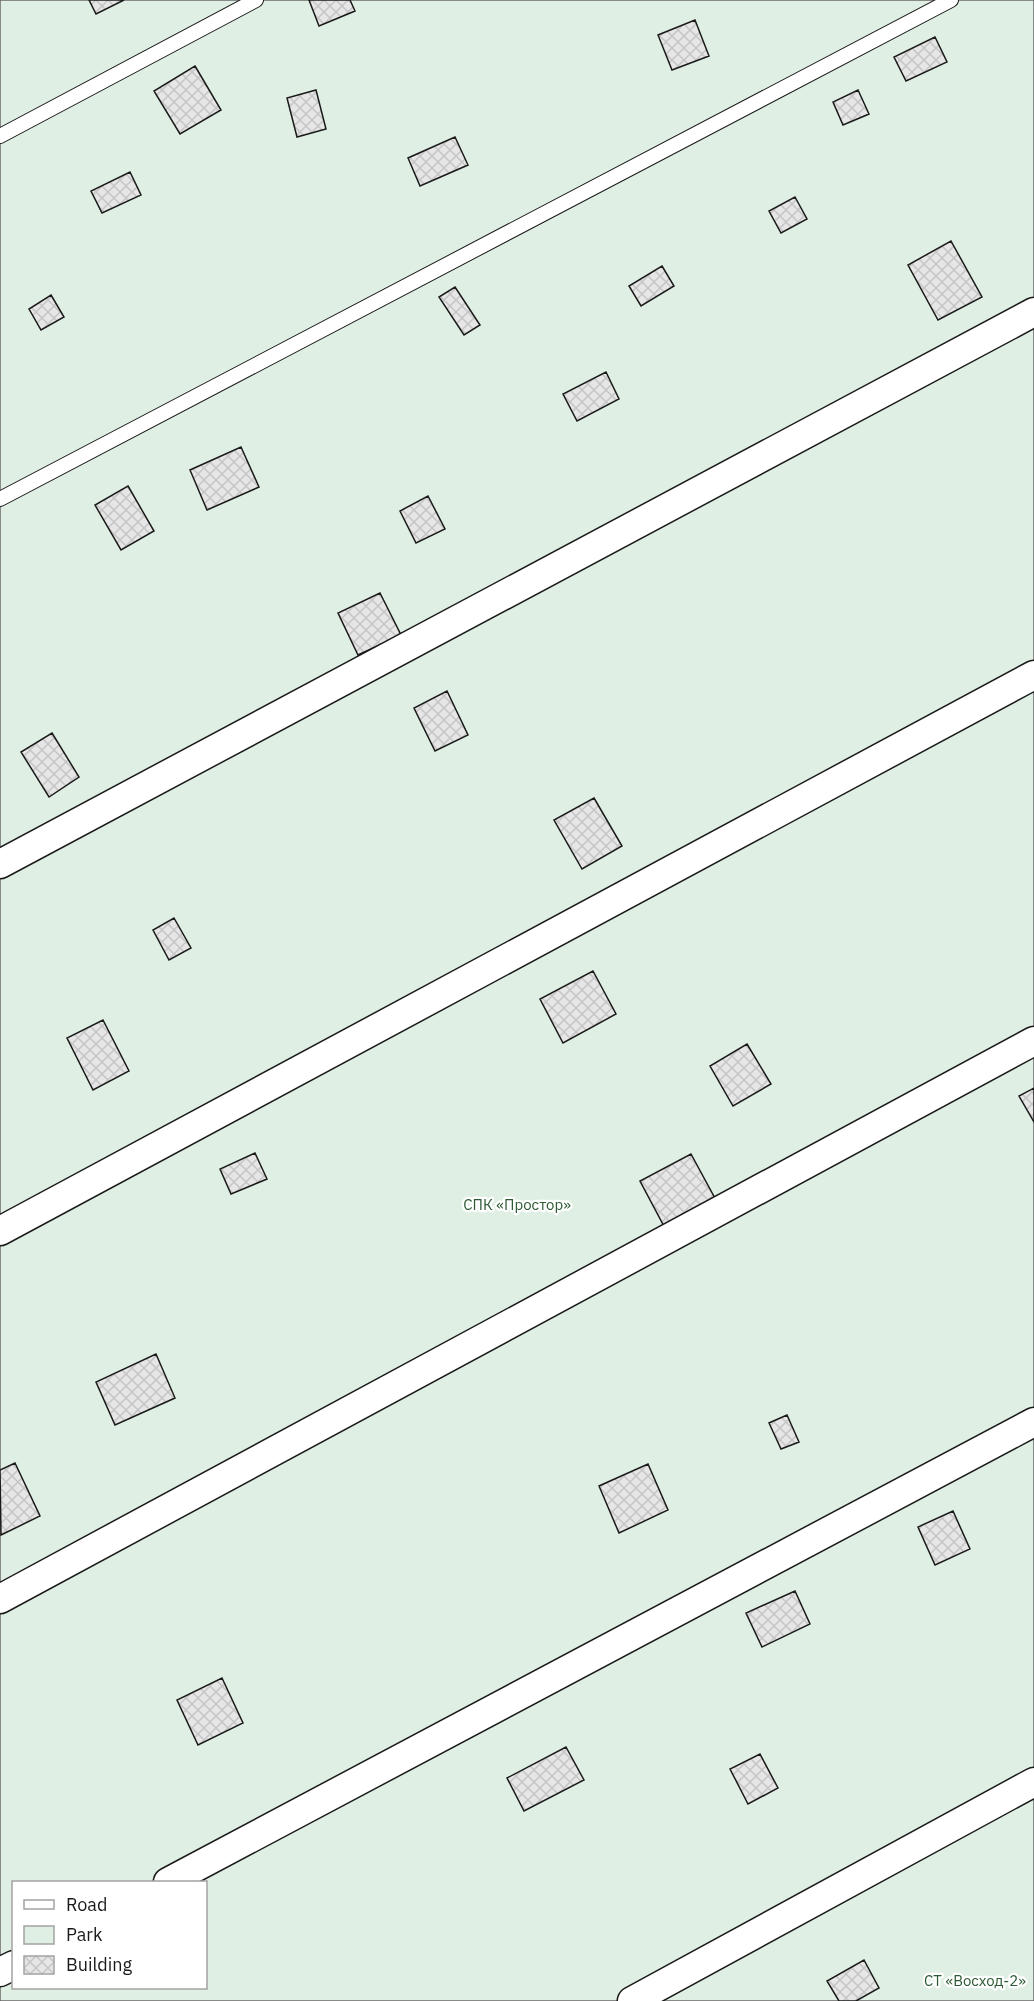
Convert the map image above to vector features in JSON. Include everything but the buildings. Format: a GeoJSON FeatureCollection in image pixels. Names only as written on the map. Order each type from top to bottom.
{"type":"FeatureCollection","features":[{"type":"Feature","properties":{"kind":"street"},"geometry":{"type":"LineString","coordinates":[[0,864],[1034,312]]}},
{"type":"Feature","properties":{"kind":"street"},"geometry":{"type":"LineString","coordinates":[[0,1231],[1034,675]]}},
{"type":"Feature","properties":{"kind":"street"},"geometry":{"type":"LineString","coordinates":[[0,1599],[1034,1041]]}},
{"type":"Feature","properties":{"kind":"street"},"geometry":{"type":"LineString","coordinates":[[170,1881],[1034,1422]]}},
{"type":"Feature","properties":{"kind":"street"},"geometry":{"type":"LineString","coordinates":[[632,2001],[1034,1782]]}},
{"type":"Feature","properties":{"kind":"lane"},"geometry":{"type":"LineString","coordinates":[[0,136],[256,0]]}},
{"type":"Feature","properties":{"kind":"lane"},"geometry":{"type":"LineString","coordinates":[[0,499],[951,0]]}},
{"type":"Feature","properties":{"kind":"green space","name":"СПК «Простор»"},"geometry":{"type":"Polygon","coordinates":[[[0,0],[1034,0],[1034,2001],[0,2001],[0,0]]]}},
{"type":"Feature","properties":{"kind":"park label","name":"СТ «Восход-2»"},"geometry":{"type":"Point","coordinates":[975,1980]}}]}
